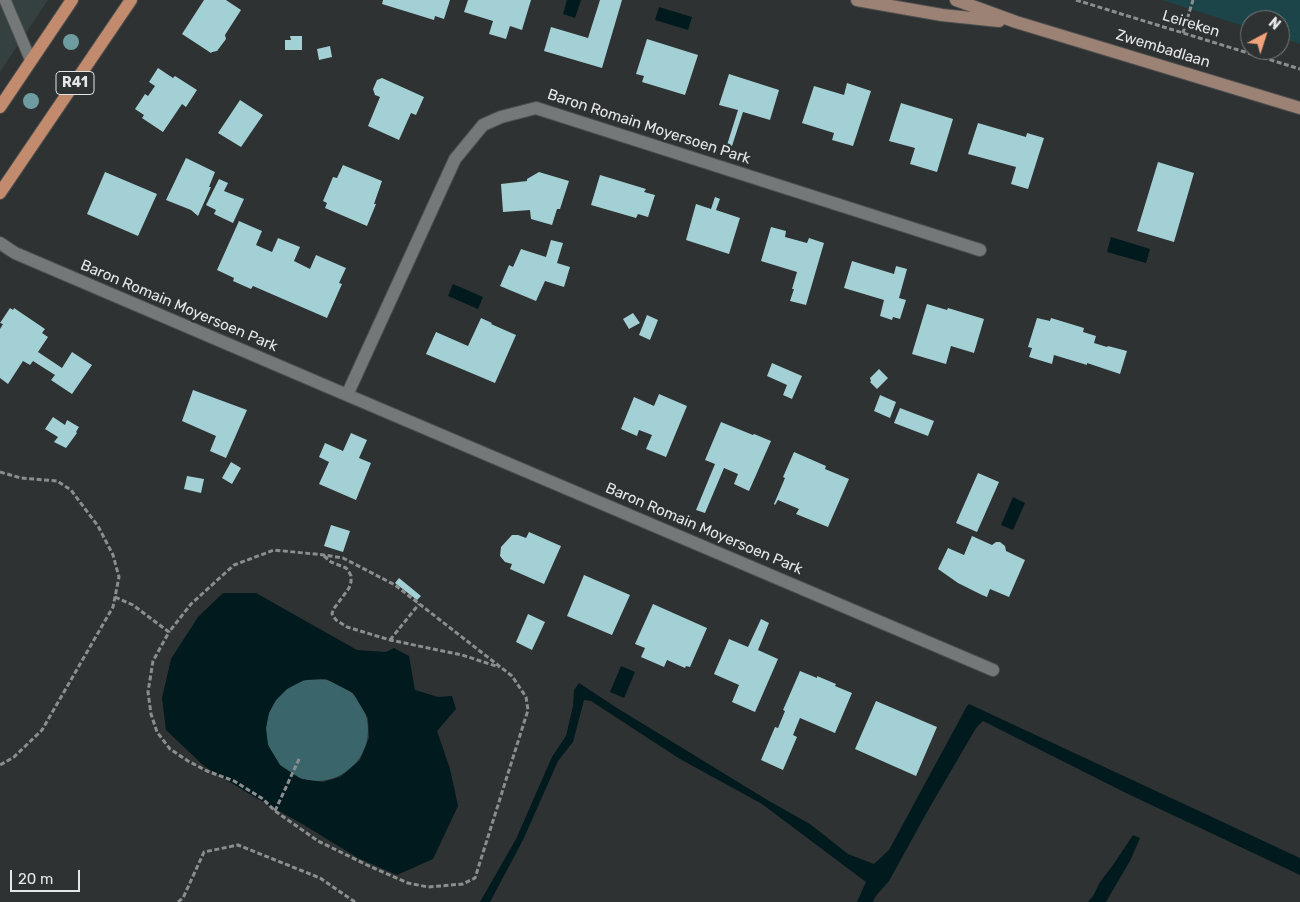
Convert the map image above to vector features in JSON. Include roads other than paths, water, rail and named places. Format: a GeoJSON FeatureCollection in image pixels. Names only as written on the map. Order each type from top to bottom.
{"type":"FeatureCollection","features":[{"type":"Feature","properties":{"kind":"main road"},"geometry":{"type":"LineString","coordinates":[[0,107],[72,0]]}},
{"type":"Feature","properties":{"kind":"main road","name":"R41"},"geometry":{"type":"LineString","coordinates":[[0,193],[131,0]]}},
{"type":"Feature","properties":{"kind":"street","name":"Zwembadlaan"},"geometry":{"type":"LineString","coordinates":[[857,0],[942,15],[1016,22]]}},
{"type":"Feature","properties":{"kind":"street","name":"Zwembadlaan"},"geometry":{"type":"LineString","coordinates":[[956,0],[1016,22],[1300,108]]}},
{"type":"Feature","properties":{"kind":"street","name":"Baron Romain Moyersoen Park"},"geometry":{"type":"LineString","coordinates":[[347,395],[455,158],[483,125],[501,117],[536,108],[980,250]]}},
{"type":"Feature","properties":{"kind":"street","name":"Baron Romain Moyersoen Park"},"geometry":{"type":"LineString","coordinates":[[0,244],[15,253],[993,670]]}},
{"type":"Feature","properties":{"kind":"lane"},"geometry":{"type":"LineString","coordinates":[[5,0],[31,61]]}}]}
